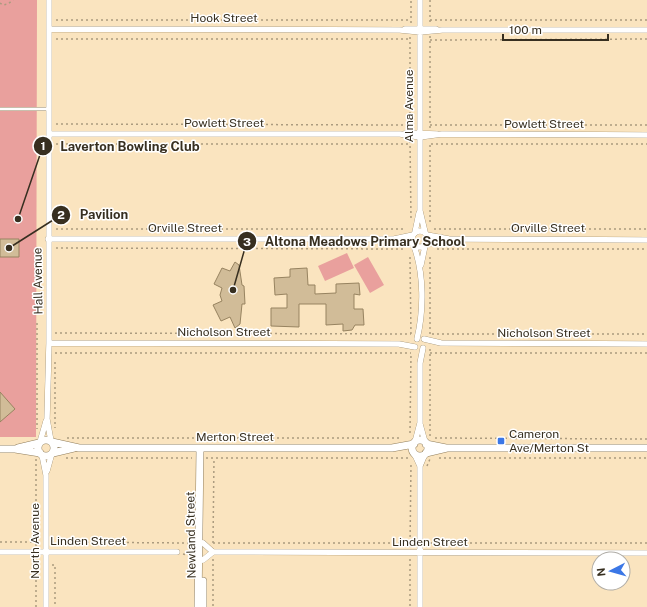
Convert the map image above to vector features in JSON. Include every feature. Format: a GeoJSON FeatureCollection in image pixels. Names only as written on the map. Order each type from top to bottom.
{"type":"FeatureCollection","features":[{"type":"Feature","properties":{"kind":"street","name":"Hall Avenue"},"geometry":{"type":"LineString","coordinates":[[49,0],[49,343],[47,419],[52,442]]}},
{"type":"Feature","properties":{"kind":"street","name":"Alma Avenue"},"geometry":{"type":"LineString","coordinates":[[414,234],[420,211],[420,0]]}},
{"type":"Feature","properties":{"kind":"street","name":"Hook Street"},"geometry":{"type":"LineString","coordinates":[[49,29],[647,30]]}},
{"type":"Feature","properties":{"kind":"street","name":"Powlett Street"},"geometry":{"type":"LineString","coordinates":[[49,134],[647,135]]}},
{"type":"Feature","properties":{"kind":"street","name":"Alma Avenue"},"geometry":{"type":"LineString","coordinates":[[420,211],[426,234]]}},
{"type":"Feature","properties":{"kind":"street"},"geometry":{"type":"LineString","coordinates":[[420,269],[413,245],[414,234],[420,231],[426,234],[428,240],[420,269],[420,324],[422,342],[420,363],[420,423],[428,449],[420,466],[420,607]]}},
{"type":"Feature","properties":{"kind":"street","name":"Orville Street"},"geometry":{"type":"LineString","coordinates":[[48,239],[394,239],[414,234]]}},
{"type":"Feature","properties":{"kind":"street","name":"Orville Street"},"geometry":{"type":"LineString","coordinates":[[426,234],[449,239],[647,240]]}},
{"type":"Feature","properties":{"kind":"street","name":"Orville Street"},"geometry":{"type":"LineString","coordinates":[[394,239],[413,245]]}},
{"type":"Feature","properties":{"kind":"street","name":"Orville Street"},"geometry":{"type":"LineString","coordinates":[[426,245],[449,239]]}},
{"type":"Feature","properties":{"kind":"street"},"geometry":{"type":"LineString","coordinates":[[413,245],[419,248],[426,245]]}},
{"type":"Feature","properties":{"kind":"street","name":"Nicholson Street"},"geometry":{"type":"LineString","coordinates":[[399,344],[416,347],[422,342]]}},
{"type":"Feature","properties":{"kind":"street","name":"Nicholson Street"},"geometry":{"type":"LineString","coordinates":[[49,343],[399,344],[422,342],[647,344]]}},
{"type":"Feature","properties":{"kind":"street"},"geometry":{"type":"LineString","coordinates":[[416,347],[420,363]]}},
{"type":"Feature","properties":{"kind":"street","name":"Hall Avenue"},"geometry":{"type":"LineString","coordinates":[[39,442],[47,419]]}},
{"type":"Feature","properties":{"kind":"street"},"geometry":{"type":"LineString","coordinates":[[420,423],[412,448],[420,466]]}},
{"type":"Feature","properties":{"kind":"street"},"geometry":{"type":"LineString","coordinates":[[0,448],[16,449],[46,456],[52,453],[54,448],[52,442],[44,440],[16,449]]}},
{"type":"Feature","properties":{"kind":"street"},"geometry":{"type":"LineString","coordinates":[[414,443],[420,440],[425,443],[447,448],[647,448]]}},
{"type":"Feature","properties":{"kind":"street"},"geometry":{"type":"LineString","coordinates":[[39,442],[38,447],[41,454]]}},
{"type":"Feature","properties":{"kind":"street","name":"Merton Street"},"geometry":{"type":"LineString","coordinates":[[52,442],[79,448]]}},
{"type":"Feature","properties":{"kind":"street","name":"Merton Street"},"geometry":{"type":"LineString","coordinates":[[52,453],[79,448],[405,448],[414,443]]}},
{"type":"Feature","properties":{"kind":"street","name":"Newland Street"},"geometry":{"type":"LineString","coordinates":[[200,448],[203,607]]}},
{"type":"Feature","properties":{"kind":"street"},"geometry":{"type":"LineString","coordinates":[[405,448],[420,456],[447,448]]}},
{"type":"Feature","properties":{"kind":"street","name":"North Avenue"},"geometry":{"type":"LineString","coordinates":[[46,475],[52,453]]}},
{"type":"Feature","properties":{"kind":"street","name":"North Avenue"},"geometry":{"type":"LineString","coordinates":[[41,454],[46,475],[46,607]]}},
{"type":"Feature","properties":{"kind":"street","name":"Newland Street"},"geometry":{"type":"LineString","coordinates":[[198,607],[203,544],[200,460]]}},
{"type":"Feature","properties":{"kind":"street"},"geometry":{"type":"LineString","coordinates":[[201,559],[213,552],[203,544]]}},
{"type":"Feature","properties":{"kind":"street","name":"Linden Street"},"geometry":{"type":"LineString","coordinates":[[0,552],[177,552]]}},
{"type":"Feature","properties":{"kind":"street","name":"Linden Street"},"geometry":{"type":"LineString","coordinates":[[213,552],[647,553]]}},
{"type":"Feature","properties":{"kind":"lane"},"geometry":{"type":"LineString","coordinates":[[0,109],[49,109]]}},
{"type":"Feature","properties":{"kind":"path"},"geometry":{"type":"LineString","coordinates":[[0,3],[3,5],[8,4],[13,0]]}},
{"type":"Feature","properties":{"kind":"path"},"geometry":{"type":"LineString","coordinates":[[56,20],[410,20]]}},
{"type":"Feature","properties":{"kind":"path"},"geometry":{"type":"LineString","coordinates":[[430,20],[647,20]]}},
{"type":"Feature","properties":{"kind":"path"},"geometry":{"type":"LineString","coordinates":[[56,39],[410,39]]}},
{"type":"Feature","properties":{"kind":"path"},"geometry":{"type":"LineString","coordinates":[[430,40],[647,39]]}},
{"type":"Feature","properties":{"kind":"path"},"geometry":{"type":"LineString","coordinates":[[56,124],[410,125]]}},
{"type":"Feature","properties":{"kind":"path"},"geometry":{"type":"LineString","coordinates":[[430,125],[647,125]]}},
{"type":"Feature","properties":{"kind":"path"},"geometry":{"type":"LineString","coordinates":[[56,144],[410,144]]}},
{"type":"Feature","properties":{"kind":"path"},"geometry":{"type":"LineString","coordinates":[[430,144],[647,144]]}},
{"type":"Feature","properties":{"kind":"path"},"geometry":{"type":"LineString","coordinates":[[56,229],[406,229]]}},
{"type":"Feature","properties":{"kind":"path"},"geometry":{"type":"LineString","coordinates":[[434,229],[647,229]]}},
{"type":"Feature","properties":{"kind":"path"},"geometry":{"type":"LineString","coordinates":[[56,248],[405,249]]}},
{"type":"Feature","properties":{"kind":"path"},"geometry":{"type":"LineString","coordinates":[[434,249],[647,249]]}},
{"type":"Feature","properties":{"kind":"path"},"geometry":{"type":"LineString","coordinates":[[410,253],[410,334]]}},
{"type":"Feature","properties":{"kind":"path"},"geometry":{"type":"LineString","coordinates":[[422,342],[430,334],[430,253]]}},
{"type":"Feature","properties":{"kind":"path"},"geometry":{"type":"LineString","coordinates":[[55,334],[410,334],[422,342],[430,353],[430,438],[647,439]]}},
{"type":"Feature","properties":{"kind":"path"},"geometry":{"type":"LineString","coordinates":[[430,334],[647,334]]}},
{"type":"Feature","properties":{"kind":"path"},"geometry":{"type":"LineString","coordinates":[[56,353],[411,353],[410,438],[405,448]]}},
{"type":"Feature","properties":{"kind":"path"},"geometry":{"type":"LineString","coordinates":[[430,353],[647,353]]}},
{"type":"Feature","properties":{"kind":"path"},"geometry":{"type":"LineString","coordinates":[[63,438],[405,448]]}},
{"type":"Feature","properties":{"kind":"path"},"geometry":{"type":"LineString","coordinates":[[62,458],[200,460],[405,448]]}},
{"type":"Feature","properties":{"kind":"path"},"geometry":{"type":"LineString","coordinates":[[405,448],[412,458],[410,607]]}},
{"type":"Feature","properties":{"kind":"path"},"geometry":{"type":"LineString","coordinates":[[213,607],[214,458]]}},
{"type":"Feature","properties":{"kind":"path"},"geometry":{"type":"LineString","coordinates":[[412,466],[428,466],[431,458],[647,458]]}},
{"type":"Feature","properties":{"kind":"path"},"geometry":{"type":"LineString","coordinates":[[36,466],[36,607]]}},
{"type":"Feature","properties":{"kind":"path"},"geometry":{"type":"LineString","coordinates":[[0,542],[188,543]]}},
{"type":"Feature","properties":{"kind":"path"},"geometry":{"type":"LineString","coordinates":[[213,542],[647,543]]}},
{"type":"Feature","properties":{"kind":"path"},"geometry":{"type":"LineString","coordinates":[[177,552],[201,559]]}},
{"type":"Feature","properties":{"kind":"shaded area"},"geometry":{"type":"Polygon","coordinates":[[[0,0],[37,0],[36,437],[0,437],[0,0]]]}},
{"type":"Feature","properties":{"kind":"shaded area"},"geometry":{"type":"Polygon","coordinates":[[[347,253],[354,268],[325,281],[318,266],[347,253]]]}},
{"type":"Feature","properties":{"kind":"shaded area"},"geometry":{"type":"Polygon","coordinates":[[[368,257],[384,285],[370,293],[354,265],[368,257]]]}},
{"type":"Feature","properties":{"kind":"building"},"geometry":{"type":"Polygon","coordinates":[[[0,239],[19,239],[19,257],[0,257],[0,239]]]}},
{"type":"Feature","properties":{"kind":"building"},"geometry":{"type":"Polygon","coordinates":[[[235,262],[239,265],[242,285],[244,286],[245,304],[242,304],[240,324],[235,328],[230,317],[221,321],[213,305],[222,301],[220,295],[222,288],[214,284],[222,268],[230,271],[235,262]]]}},
{"type":"Feature","properties":{"kind":"building"},"geometry":{"type":"Polygon","coordinates":[[[307,268],[308,285],[315,285],[315,294],[336,293],[336,284],[359,283],[360,295],[354,294],[354,309],[363,309],[364,325],[355,325],[352,330],[343,331],[343,324],[326,325],[326,304],[299,304],[299,327],[271,326],[271,308],[287,308],[287,294],[275,295],[274,278],[290,277],[290,269],[307,268]]]}},
{"type":"Feature","properties":{"kind":"building"},"geometry":{"type":"Polygon","coordinates":[[[0,392],[15,409],[0,422],[0,392]]]}},
{"type":"Feature","properties":{"kind":"place","name":"Laverton Bowling Club"},"geometry":{"type":"Point","coordinates":[18,219]}},
{"type":"Feature","properties":{"kind":"place","name":"Pavilion"},"geometry":{"type":"Point","coordinates":[9,248]}},
{"type":"Feature","properties":{"kind":"place","name":"Altona Meadows Primary School"},"geometry":{"type":"Point","coordinates":[233,290]}},
{"type":"Feature","properties":{"kind":"place","name":"Cameron Ave/Merton St"},"geometry":{"type":"Point","coordinates":[501,441]}}]}
